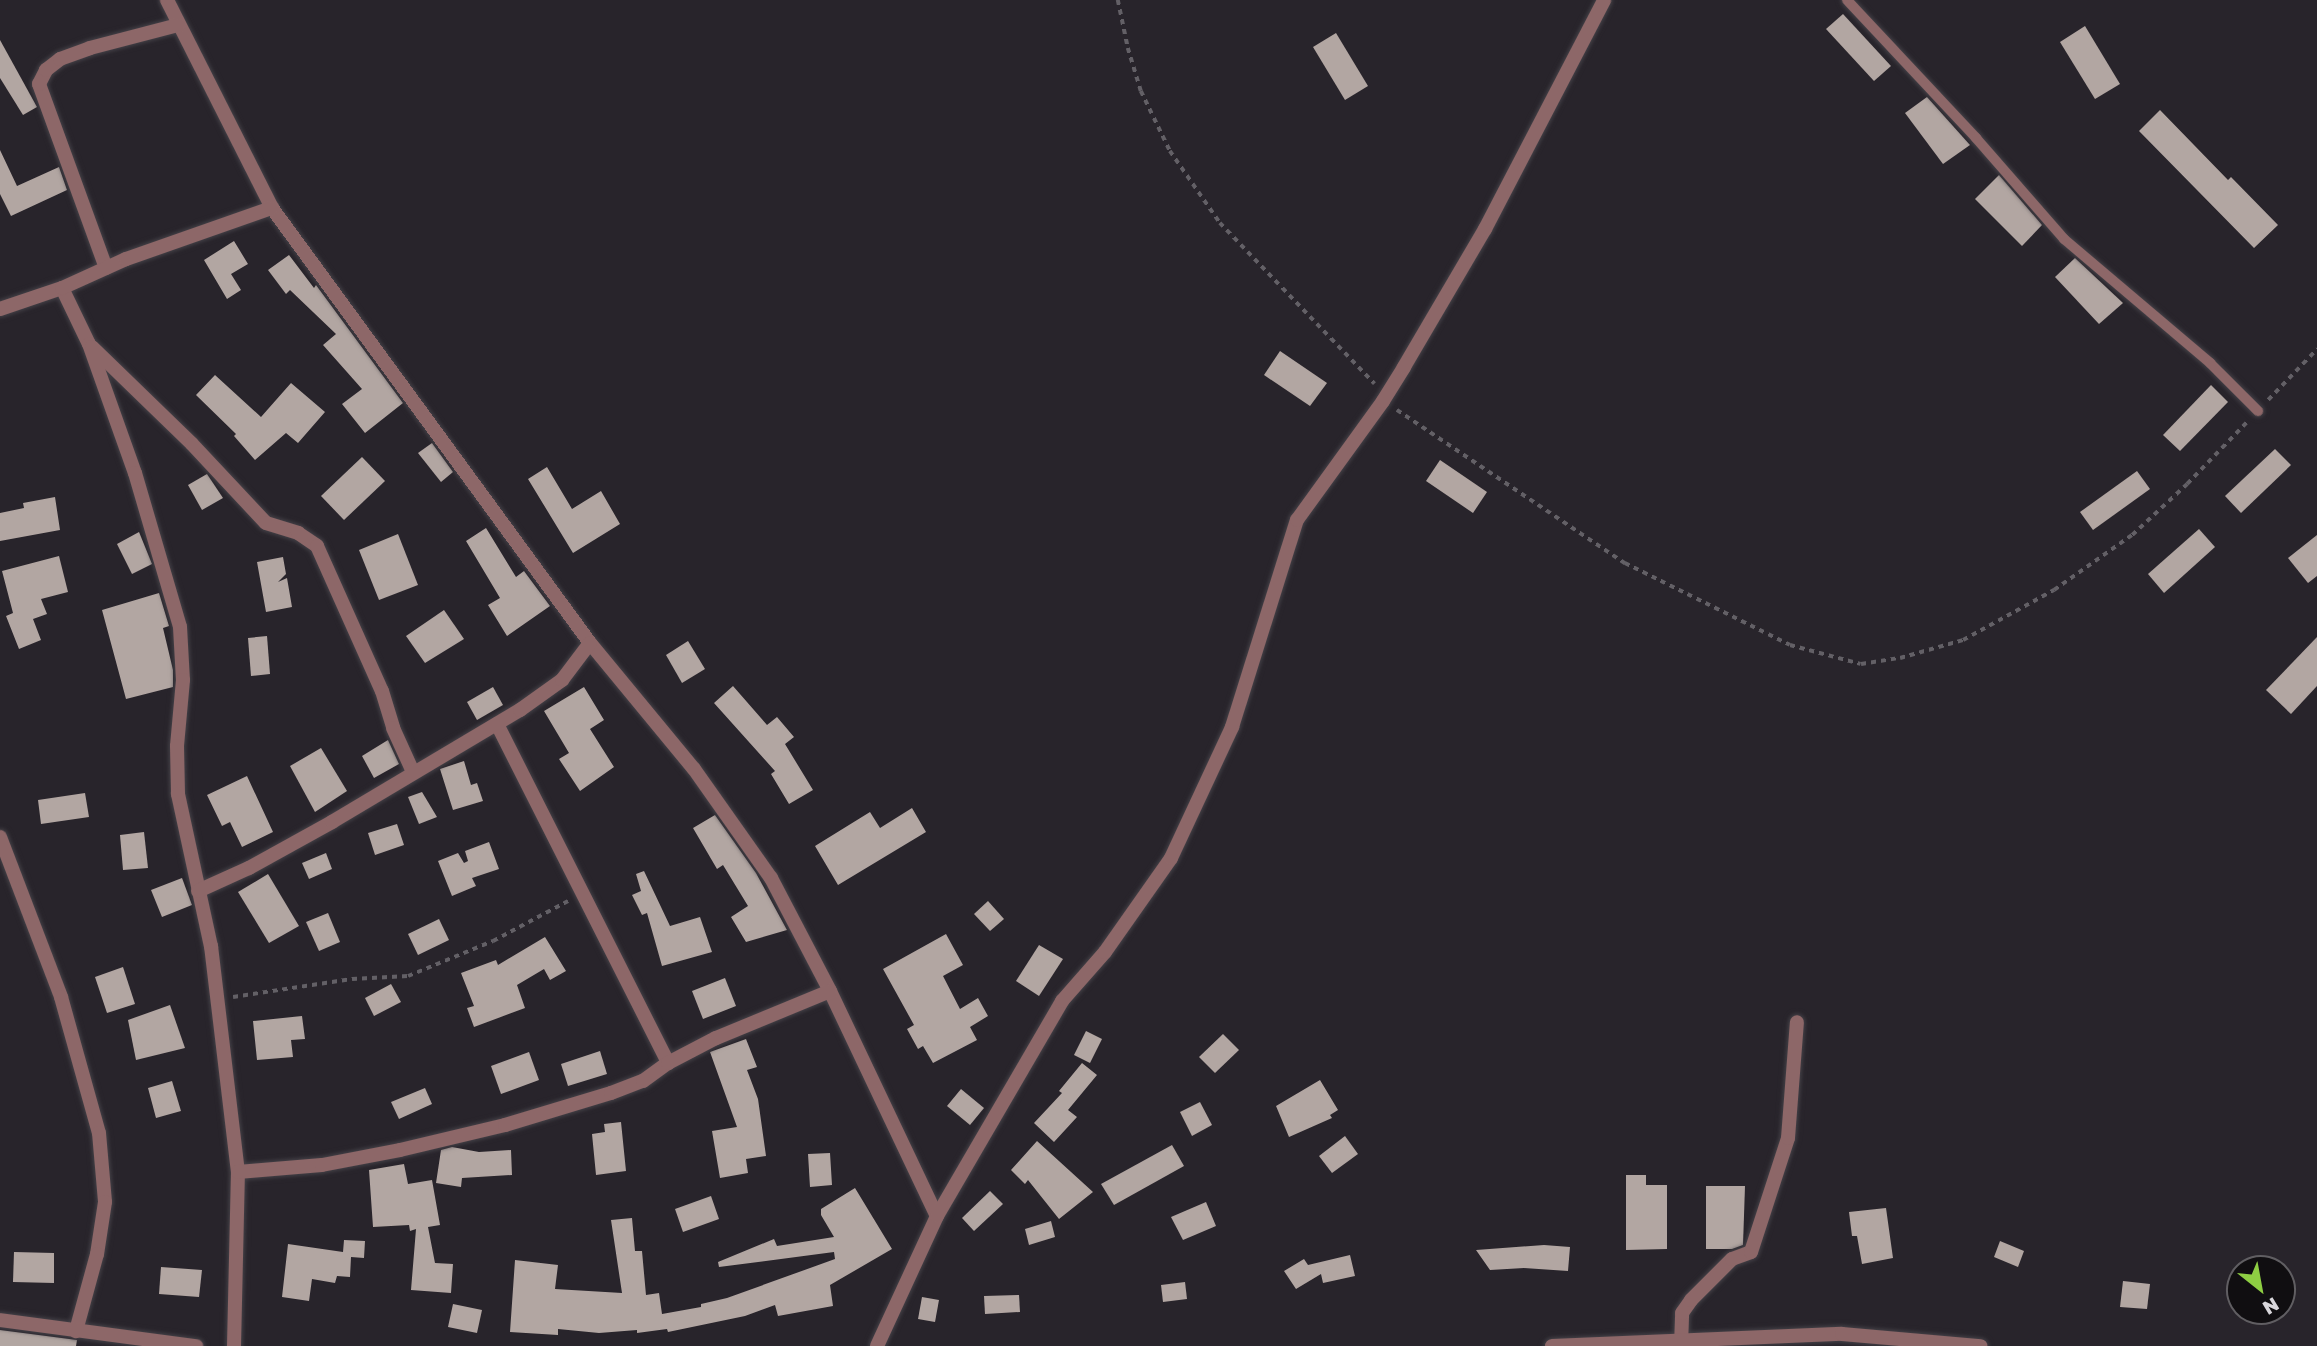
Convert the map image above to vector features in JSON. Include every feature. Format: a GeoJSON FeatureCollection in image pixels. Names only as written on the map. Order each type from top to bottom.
{"type":"FeatureCollection","features":[{"type":"Feature","properties":{"kind":"street"},"geometry":{"type":"LineString","coordinates":[[167,0],[272,208],[590,643],[694,769],[771,878],[830,991],[937,1216]]}},
{"type":"Feature","properties":{"kind":"street"},"geometry":{"type":"LineString","coordinates":[[877,1346],[937,1216],[1062,1001],[1105,952],[1171,858],[1232,726],[1297,520],[1385,398],[1485,229],[1604,0]]}},
{"type":"Feature","properties":{"kind":"street"},"geometry":{"type":"LineString","coordinates":[[106,268],[39,84],[46,70],[60,60],[90,48],[178,24]]}},
{"type":"Feature","properties":{"kind":"street"},"geometry":{"type":"LineString","coordinates":[[0,309],[272,208]]}},
{"type":"Feature","properties":{"kind":"street"},"geometry":{"type":"LineString","coordinates":[[62,288],[89,344],[135,473],[180,627],[183,680],[177,746],[178,794],[211,946],[239,1172],[234,1346]]}},
{"type":"Feature","properties":{"kind":"street"},"geometry":{"type":"LineString","coordinates":[[89,344],[192,444],[266,523],[298,533],[317,546],[348,613],[413,772]]}},
{"type":"Feature","properties":{"kind":"street"},"geometry":{"type":"LineString","coordinates":[[198,891],[250,867],[332,822],[497,724],[562,680],[590,643]]}},
{"type":"Feature","properties":{"kind":"street"},"geometry":{"type":"LineString","coordinates":[[497,724],[668,1063]]}},
{"type":"Feature","properties":{"kind":"street"},"geometry":{"type":"LineString","coordinates":[[0,837],[61,997],[99,1133],[105,1202],[97,1254],[76,1331]]}},
{"type":"Feature","properties":{"kind":"street"},"geometry":{"type":"LineString","coordinates":[[239,1172],[322,1166],[492,1128],[611,1093],[643,1081],[668,1063],[716,1038],[830,991]]}},
{"type":"Feature","properties":{"kind":"street"},"geometry":{"type":"LineString","coordinates":[[1680,1343],[1682,1313],[1691,1300],[1732,1259],[1751,1252],[1788,1138],[1797,1022]]}},
{"type":"Feature","properties":{"kind":"street"},"geometry":{"type":"LineString","coordinates":[[0,1320],[196,1346]]}},
{"type":"Feature","properties":{"kind":"street"},"geometry":{"type":"LineString","coordinates":[[1552,1346],[1837,1340],[1980,1346]]}},
{"type":"Feature","properties":{"kind":"lane"},"geometry":{"type":"LineString","coordinates":[[1847,0],[1952,112],[2064,239],[2217,369],[2258,411]]}},
{"type":"Feature","properties":{"kind":"path"},"geometry":{"type":"LineString","coordinates":[[1118,0],[1128,48],[1142,91],[1170,150],[1220,223],[1385,398],[1625,563],[1790,645],[1861,664],[1900,658],[1963,640],[2054,590],[2132,535],[2187,484],[2317,349]]}},
{"type":"Feature","properties":{"kind":"path"},"geometry":{"type":"LineString","coordinates":[[218,1000],[352,979],[408,975],[493,941],[582,893]]}},
{"type":"Feature","properties":{"kind":"building"},"geometry":{"type":"Polygon","coordinates":[[[1843,14],[1891,66],[1874,81],[1826,29],[1843,14]]]}},
{"type":"Feature","properties":{"kind":"building"},"geometry":{"type":"Polygon","coordinates":[[[2085,26],[2120,84],[2095,99],[2060,42],[2085,26]]]}},
{"type":"Feature","properties":{"kind":"building"},"geometry":{"type":"Polygon","coordinates":[[[1336,33],[1368,86],[1345,100],[1313,47],[1336,33]]]}},
{"type":"Feature","properties":{"kind":"building"},"geometry":{"type":"Polygon","coordinates":[[[0,40],[37,107],[23,115],[0,78],[0,40]]]}},
{"type":"Feature","properties":{"kind":"building"},"geometry":{"type":"Polygon","coordinates":[[[1927,97],[1970,145],[1943,164],[1905,113],[1927,97]]]}},
{"type":"Feature","properties":{"kind":"building"},"geometry":{"type":"Polygon","coordinates":[[[2160,110],[2228,180],[2231,177],[2278,225],[2254,248],[2139,131],[2160,110]]]}},
{"type":"Feature","properties":{"kind":"building"},"geometry":{"type":"Polygon","coordinates":[[[0,150],[17,186],[59,167],[67,190],[11,216],[0,194],[0,150]]]}},
{"type":"Feature","properties":{"kind":"building"},"geometry":{"type":"Polygon","coordinates":[[[1999,175],[2042,225],[2022,246],[1975,199],[1999,175]]]}},
{"type":"Feature","properties":{"kind":"building"},"geometry":{"type":"Polygon","coordinates":[[[234,241],[248,264],[231,274],[241,290],[227,299],[204,260],[234,241]]]}},
{"type":"Feature","properties":{"kind":"building"},"geometry":{"type":"Polygon","coordinates":[[[289,255],[314,288],[316,285],[403,403],[365,433],[342,404],[362,389],[323,345],[336,334],[290,290],[286,294],[268,270],[289,255]]]}},
{"type":"Feature","properties":{"kind":"building"},"geometry":{"type":"Polygon","coordinates":[[[2075,258],[2123,303],[2099,324],[2055,277],[2075,258]]]}},
{"type":"Feature","properties":{"kind":"building"},"geometry":{"type":"Polygon","coordinates":[[[1280,351],[1327,383],[1310,406],[1264,375],[1280,351]]]}},
{"type":"Feature","properties":{"kind":"building"},"geometry":{"type":"Polygon","coordinates":[[[215,375],[261,417],[291,383],[325,412],[298,443],[286,433],[255,460],[234,436],[236,434],[196,395],[215,375]]]}},
{"type":"Feature","properties":{"kind":"building"},"geometry":{"type":"Polygon","coordinates":[[[2211,385],[2228,402],[2180,451],[2163,435],[2211,385]]]}},
{"type":"Feature","properties":{"kind":"building"},"geometry":{"type":"Polygon","coordinates":[[[432,443],[453,472],[441,482],[418,453],[432,443]]]}},
{"type":"Feature","properties":{"kind":"building"},"geometry":{"type":"Polygon","coordinates":[[[2275,449],[2291,465],[2241,513],[2225,496],[2275,449]]]}},
{"type":"Feature","properties":{"kind":"building"},"geometry":{"type":"Polygon","coordinates":[[[362,457],[385,481],[344,520],[321,496],[362,457]]]}},
{"type":"Feature","properties":{"kind":"building"},"geometry":{"type":"Polygon","coordinates":[[[1440,460],[1487,492],[1473,513],[1426,481],[1440,460]]]}},
{"type":"Feature","properties":{"kind":"building"},"geometry":{"type":"Polygon","coordinates":[[[547,467],[572,509],[601,491],[620,524],[573,553],[528,479],[547,467]]]}},
{"type":"Feature","properties":{"kind":"building"},"geometry":{"type":"Polygon","coordinates":[[[2137,471],[2150,489],[2093,530],[2080,512],[2137,471]]]}},
{"type":"Feature","properties":{"kind":"building"},"geometry":{"type":"Polygon","coordinates":[[[207,474],[223,498],[202,510],[188,485],[207,474]]]}},
{"type":"Feature","properties":{"kind":"building"},"geometry":{"type":"Polygon","coordinates":[[[55,497],[60,530],[0,541],[0,513],[24,508],[23,503],[55,497]]]}},
{"type":"Feature","properties":{"kind":"building"},"geometry":{"type":"Polygon","coordinates":[[[486,528],[516,577],[524,571],[550,606],[507,636],[488,605],[500,598],[466,541],[486,528]]]}},
{"type":"Feature","properties":{"kind":"building"},"geometry":{"type":"Polygon","coordinates":[[[2199,529],[2215,547],[2164,593],[2148,574],[2199,529]]]}},
{"type":"Feature","properties":{"kind":"building"},"geometry":{"type":"Polygon","coordinates":[[[139,532],[152,564],[132,574],[117,544],[139,532]]]}},
{"type":"Feature","properties":{"kind":"building"},"geometry":{"type":"Polygon","coordinates":[[[398,534],[418,585],[379,600],[359,550],[398,534]]]}},
{"type":"Feature","properties":{"kind":"building"},"geometry":{"type":"Polygon","coordinates":[[[2317,535],[2317,576],[2308,583],[2288,558],[2317,535]]]}},
{"type":"Feature","properties":{"kind":"building"},"geometry":{"type":"Polygon","coordinates":[[[59,556],[68,592],[41,599],[47,614],[33,619],[41,640],[19,649],[6,616],[13,613],[2,571],[59,556]]]}},
{"type":"Feature","properties":{"kind":"building"},"geometry":{"type":"Polygon","coordinates":[[[283,557],[286,574],[278,582],[287,578],[292,607],[266,612],[257,562],[283,557]]]}},
{"type":"Feature","properties":{"kind":"building"},"geometry":{"type":"Polygon","coordinates":[[[159,593],[169,626],[163,628],[173,670],[173,687],[126,699],[102,610],[159,593]]]}},
{"type":"Feature","properties":{"kind":"building"},"geometry":{"type":"Polygon","coordinates":[[[444,610],[464,639],[425,663],[406,636],[444,610]]]}},
{"type":"Feature","properties":{"kind":"building"},"geometry":{"type":"Polygon","coordinates":[[[267,636],[270,674],[251,676],[248,638],[267,636]]]}},
{"type":"Feature","properties":{"kind":"building"},"geometry":{"type":"Polygon","coordinates":[[[2317,637],[2317,686],[2291,714],[2266,690],[2317,637]]]}},
{"type":"Feature","properties":{"kind":"building"},"geometry":{"type":"Polygon","coordinates":[[[688,641],[705,669],[682,683],[666,655],[688,641]]]}},
{"type":"Feature","properties":{"kind":"building"},"geometry":{"type":"Polygon","coordinates":[[[733,686],[767,725],[777,717],[794,737],[785,744],[813,790],[789,804],[771,774],[775,771],[714,703],[733,686]]]}},
{"type":"Feature","properties":{"kind":"building"},"geometry":{"type":"Polygon","coordinates":[[[493,687],[503,705],[477,720],[467,702],[493,687]]]}},
{"type":"Feature","properties":{"kind":"building"},"geometry":{"type":"Polygon","coordinates":[[[584,687],[604,720],[590,729],[614,767],[580,791],[559,759],[569,753],[544,711],[584,687]]]}},
{"type":"Feature","properties":{"kind":"building"},"geometry":{"type":"Polygon","coordinates":[[[388,740],[399,764],[374,778],[362,756],[388,740]]]}},
{"type":"Feature","properties":{"kind":"building"},"geometry":{"type":"Polygon","coordinates":[[[321,748],[347,791],[315,812],[290,766],[321,748]]]}},
{"type":"Feature","properties":{"kind":"building"},"geometry":{"type":"Polygon","coordinates":[[[464,761],[471,785],[477,783],[483,801],[453,810],[440,769],[464,761]]]}},
{"type":"Feature","properties":{"kind":"building"},"geometry":{"type":"Polygon","coordinates":[[[247,776],[273,832],[242,847],[230,822],[222,826],[207,795],[247,776]]]}},
{"type":"Feature","properties":{"kind":"building"},"geometry":{"type":"Polygon","coordinates":[[[422,792],[437,817],[419,824],[408,797],[422,792]]]}},
{"type":"Feature","properties":{"kind":"building"},"geometry":{"type":"Polygon","coordinates":[[[85,793],[89,817],[41,824],[38,800],[85,793]]]}},
{"type":"Feature","properties":{"kind":"building"},"geometry":{"type":"Polygon","coordinates":[[[912,808],[926,832],[838,885],[815,846],[870,812],[880,828],[912,808]]]}},
{"type":"Feature","properties":{"kind":"building"},"geometry":{"type":"Polygon","coordinates":[[[715,815],[756,873],[787,930],[746,942],[731,917],[748,906],[723,865],[717,869],[693,828],[715,815]]]}},
{"type":"Feature","properties":{"kind":"building"},"geometry":{"type":"Polygon","coordinates":[[[397,824],[404,845],[375,855],[368,833],[397,824]]]}},
{"type":"Feature","properties":{"kind":"building"},"geometry":{"type":"Polygon","coordinates":[[[144,832],[148,868],[123,870],[120,835],[144,832]]]}},
{"type":"Feature","properties":{"kind":"building"},"geometry":{"type":"Polygon","coordinates":[[[489,842],[499,869],[472,878],[476,886],[452,896],[438,861],[458,853],[464,863],[468,861],[465,851],[489,842]]]}},
{"type":"Feature","properties":{"kind":"building"},"geometry":{"type":"Polygon","coordinates":[[[326,853],[332,869],[309,879],[302,863],[326,853]]]}},
{"type":"Feature","properties":{"kind":"building"},"geometry":{"type":"Polygon","coordinates":[[[644,871],[670,926],[700,917],[712,952],[662,966],[647,913],[642,915],[632,895],[641,891],[636,874],[644,871]]]}},
{"type":"Feature","properties":{"kind":"building"},"geometry":{"type":"Polygon","coordinates":[[[268,874],[299,926],[269,943],[238,892],[268,874]]]}},
{"type":"Feature","properties":{"kind":"building"},"geometry":{"type":"Polygon","coordinates":[[[182,878],[192,905],[162,917],[151,890],[182,878]]]}},
{"type":"Feature","properties":{"kind":"building"},"geometry":{"type":"Polygon","coordinates":[[[988,901],[1004,919],[990,931],[974,914],[988,901]]]}},
{"type":"Feature","properties":{"kind":"building"},"geometry":{"type":"Polygon","coordinates":[[[328,913],[340,942],[319,951],[306,922],[328,913]]]}},
{"type":"Feature","properties":{"kind":"building"},"geometry":{"type":"Polygon","coordinates":[[[439,919],[449,940],[418,955],[408,934],[439,919]]]}},
{"type":"Feature","properties":{"kind":"building"},"geometry":{"type":"Polygon","coordinates":[[[946,934],[963,965],[943,976],[960,1009],[978,998],[988,1016],[970,1027],[977,1040],[933,1063],[923,1046],[918,1049],[907,1029],[914,1025],[883,969],[946,934]]]}},
{"type":"Feature","properties":{"kind":"building"},"geometry":{"type":"Polygon","coordinates":[[[545,937],[566,971],[550,980],[544,969],[517,985],[525,1008],[474,1027],[467,1008],[474,1006],[461,973],[496,960],[498,965],[545,937]]]}},
{"type":"Feature","properties":{"kind":"building"},"geometry":{"type":"Polygon","coordinates":[[[1039,945],[1063,959],[1039,996],[1016,981],[1039,945]]]}},
{"type":"Feature","properties":{"kind":"building"},"geometry":{"type":"Polygon","coordinates":[[[123,967],[135,1004],[107,1013],[95,977],[123,967]]]}},
{"type":"Feature","properties":{"kind":"building"},"geometry":{"type":"Polygon","coordinates":[[[725,978],[736,1006],[703,1019],[692,991],[725,978]]]}},
{"type":"Feature","properties":{"kind":"building"},"geometry":{"type":"Polygon","coordinates":[[[391,984],[401,1002],[374,1016],[365,998],[391,984]]]}},
{"type":"Feature","properties":{"kind":"building"},"geometry":{"type":"Polygon","coordinates":[[[170,1005],[185,1048],[136,1060],[128,1020],[170,1005]]]}},
{"type":"Feature","properties":{"kind":"building"},"geometry":{"type":"Polygon","coordinates":[[[302,1016],[305,1039],[291,1040],[293,1057],[257,1060],[253,1021],[302,1016]]]}},
{"type":"Feature","properties":{"kind":"building"},"geometry":{"type":"Polygon","coordinates":[[[1086,1031],[1102,1039],[1090,1063],[1074,1055],[1086,1031]]]}},
{"type":"Feature","properties":{"kind":"building"},"geometry":{"type":"Polygon","coordinates":[[[1223,1034],[1239,1050],[1215,1073],[1199,1057],[1223,1034]]]}},
{"type":"Feature","properties":{"kind":"building"},"geometry":{"type":"Polygon","coordinates":[[[746,1039],[757,1067],[747,1070],[758,1099],[766,1156],[746,1159],[748,1173],[720,1178],[712,1131],[737,1127],[710,1052],[746,1039]]]}},
{"type":"Feature","properties":{"kind":"building"},"geometry":{"type":"Polygon","coordinates":[[[600,1051],[607,1074],[568,1086],[561,1064],[600,1051]]]}},
{"type":"Feature","properties":{"kind":"building"},"geometry":{"type":"Polygon","coordinates":[[[529,1052],[539,1080],[501,1094],[491,1066],[529,1052]]]}},
{"type":"Feature","properties":{"kind":"building"},"geometry":{"type":"Polygon","coordinates":[[[1082,1063],[1097,1075],[1068,1110],[1077,1117],[1054,1142],[1034,1123],[1062,1093],[1059,1091],[1082,1063]]]}},
{"type":"Feature","properties":{"kind":"building"},"geometry":{"type":"Polygon","coordinates":[[[1320,1080],[1338,1110],[1330,1115],[1332,1118],[1289,1137],[1276,1106],[1320,1080]]]}},
{"type":"Feature","properties":{"kind":"building"},"geometry":{"type":"Polygon","coordinates":[[[172,1081],[181,1111],[156,1118],[148,1088],[172,1081]]]}},
{"type":"Feature","properties":{"kind":"building"},"geometry":{"type":"Polygon","coordinates":[[[425,1088],[432,1104],[399,1119],[391,1102],[425,1088]]]}},
{"type":"Feature","properties":{"kind":"building"},"geometry":{"type":"Polygon","coordinates":[[[961,1089],[984,1108],[970,1125],[947,1106],[961,1089]]]}},
{"type":"Feature","properties":{"kind":"building"},"geometry":{"type":"Polygon","coordinates":[[[1200,1102],[1212,1125],[1192,1136],[1180,1112],[1200,1102]]]}},
{"type":"Feature","properties":{"kind":"building"},"geometry":{"type":"Polygon","coordinates":[[[621,1122],[626,1171],[596,1175],[592,1134],[605,1132],[604,1124],[621,1122]]]}},
{"type":"Feature","properties":{"kind":"building"},"geometry":{"type":"Polygon","coordinates":[[[1345,1136],[1358,1154],[1332,1173],[1319,1156],[1345,1136]]]}},
{"type":"Feature","properties":{"kind":"building"},"geometry":{"type":"Polygon","coordinates":[[[1037,1141],[1093,1192],[1059,1219],[1028,1180],[1025,1184],[1011,1170],[1037,1141]]]}},
{"type":"Feature","properties":{"kind":"building"},"geometry":{"type":"Polygon","coordinates":[[[1172,1145],[1184,1166],[1114,1205],[1101,1184],[1172,1145]]]}},
{"type":"Feature","properties":{"kind":"building"},"geometry":{"type":"Polygon","coordinates":[[[452,1147],[479,1152],[511,1150],[512,1175],[462,1178],[461,1187],[436,1183],[441,1150],[452,1147]]]}},
{"type":"Feature","properties":{"kind":"building"},"geometry":{"type":"Polygon","coordinates":[[[830,1153],[832,1185],[810,1187],[808,1154],[830,1153]]]}},
{"type":"Feature","properties":{"kind":"building"},"geometry":{"type":"Polygon","coordinates":[[[404,1164],[408,1184],[432,1180],[440,1225],[428,1227],[435,1263],[453,1264],[451,1293],[411,1290],[416,1229],[410,1231],[409,1225],[373,1227],[369,1170],[404,1164]]]}},
{"type":"Feature","properties":{"kind":"building"},"geometry":{"type":"Polygon","coordinates":[[[1626,1175],[1646,1175],[1646,1185],[1667,1185],[1667,1249],[1626,1250],[1626,1175]]]}},
{"type":"Feature","properties":{"kind":"building"},"geometry":{"type":"Polygon","coordinates":[[[1706,1186],[1745,1186],[1743,1245],[1732,1249],[1706,1249],[1706,1186]]]}},
{"type":"Feature","properties":{"kind":"building"},"geometry":{"type":"Polygon","coordinates":[[[855,1188],[892,1249],[830,1285],[833,1306],[778,1316],[775,1305],[745,1316],[668,1332],[667,1329],[637,1333],[637,1330],[599,1333],[558,1329],[558,1335],[510,1332],[515,1260],[558,1265],[555,1289],[622,1293],[611,1220],[632,1218],[635,1251],[642,1251],[646,1295],[659,1293],[662,1314],[701,1307],[701,1304],[727,1298],[835,1259],[834,1252],[719,1267],[718,1262],[774,1239],[777,1246],[834,1237],[821,1215],[821,1209],[855,1188]]]}},
{"type":"Feature","properties":{"kind":"building"},"geometry":{"type":"Polygon","coordinates":[[[990,1191],[1003,1204],[974,1231],[962,1218],[990,1191]]]}},
{"type":"Feature","properties":{"kind":"building"},"geometry":{"type":"Polygon","coordinates":[[[711,1196],[719,1219],[683,1232],[675,1209],[711,1196]]]}},
{"type":"Feature","properties":{"kind":"building"},"geometry":{"type":"Polygon","coordinates":[[[1206,1202],[1216,1226],[1183,1240],[1171,1217],[1206,1202]]]}},
{"type":"Feature","properties":{"kind":"building"},"geometry":{"type":"Polygon","coordinates":[[[1886,1208],[1893,1258],[1862,1264],[1857,1236],[1852,1236],[1849,1212],[1886,1208]]]}},
{"type":"Feature","properties":{"kind":"building"},"geometry":{"type":"Polygon","coordinates":[[[1051,1221],[1055,1237],[1029,1245],[1025,1229],[1051,1221]]]}},
{"type":"Feature","properties":{"kind":"building"},"geometry":{"type":"Polygon","coordinates":[[[344,1240],[365,1241],[364,1258],[351,1257],[350,1277],[337,1276],[335,1283],[312,1279],[309,1301],[282,1297],[288,1244],[343,1252],[344,1240]]]}},
{"type":"Feature","properties":{"kind":"building"},"geometry":{"type":"Polygon","coordinates":[[[2000,1241],[2024,1251],[2018,1267],[1994,1257],[2000,1241]]]}},
{"type":"Feature","properties":{"kind":"building"},"geometry":{"type":"Polygon","coordinates":[[[1544,1245],[1570,1247],[1568,1271],[1524,1268],[1490,1270],[1476,1250],[1544,1245]]]}},
{"type":"Feature","properties":{"kind":"building"},"geometry":{"type":"Polygon","coordinates":[[[14,1252],[54,1253],[54,1283],[13,1282],[14,1252]]]}},
{"type":"Feature","properties":{"kind":"building"},"geometry":{"type":"Polygon","coordinates":[[[1350,1255],[1355,1276],[1323,1283],[1321,1274],[1296,1289],[1284,1271],[1304,1259],[1308,1265],[1350,1255]]]}},
{"type":"Feature","properties":{"kind":"building"},"geometry":{"type":"Polygon","coordinates":[[[161,1267],[202,1270],[199,1297],[159,1294],[161,1267]]]}},
{"type":"Feature","properties":{"kind":"building"},"geometry":{"type":"Polygon","coordinates":[[[2123,1281],[2150,1284],[2147,1309],[2120,1307],[2123,1281]]]}},
{"type":"Feature","properties":{"kind":"building"},"geometry":{"type":"Polygon","coordinates":[[[1185,1282],[1187,1299],[1163,1302],[1161,1285],[1185,1282]]]}},
{"type":"Feature","properties":{"kind":"building"},"geometry":{"type":"Polygon","coordinates":[[[1019,1295],[1020,1312],[985,1314],[984,1296],[1019,1295]]]}},
{"type":"Feature","properties":{"kind":"building"},"geometry":{"type":"Polygon","coordinates":[[[922,1297],[939,1300],[935,1322],[918,1319],[922,1297]]]}},
{"type":"Feature","properties":{"kind":"building"},"geometry":{"type":"Polygon","coordinates":[[[453,1304],[482,1310],[477,1333],[448,1327],[453,1304]]]}},
{"type":"Feature","properties":{"kind":"building"},"geometry":{"type":"Polygon","coordinates":[[[0,1330],[77,1340],[76,1346],[0,1346],[0,1330]]]}}]}
